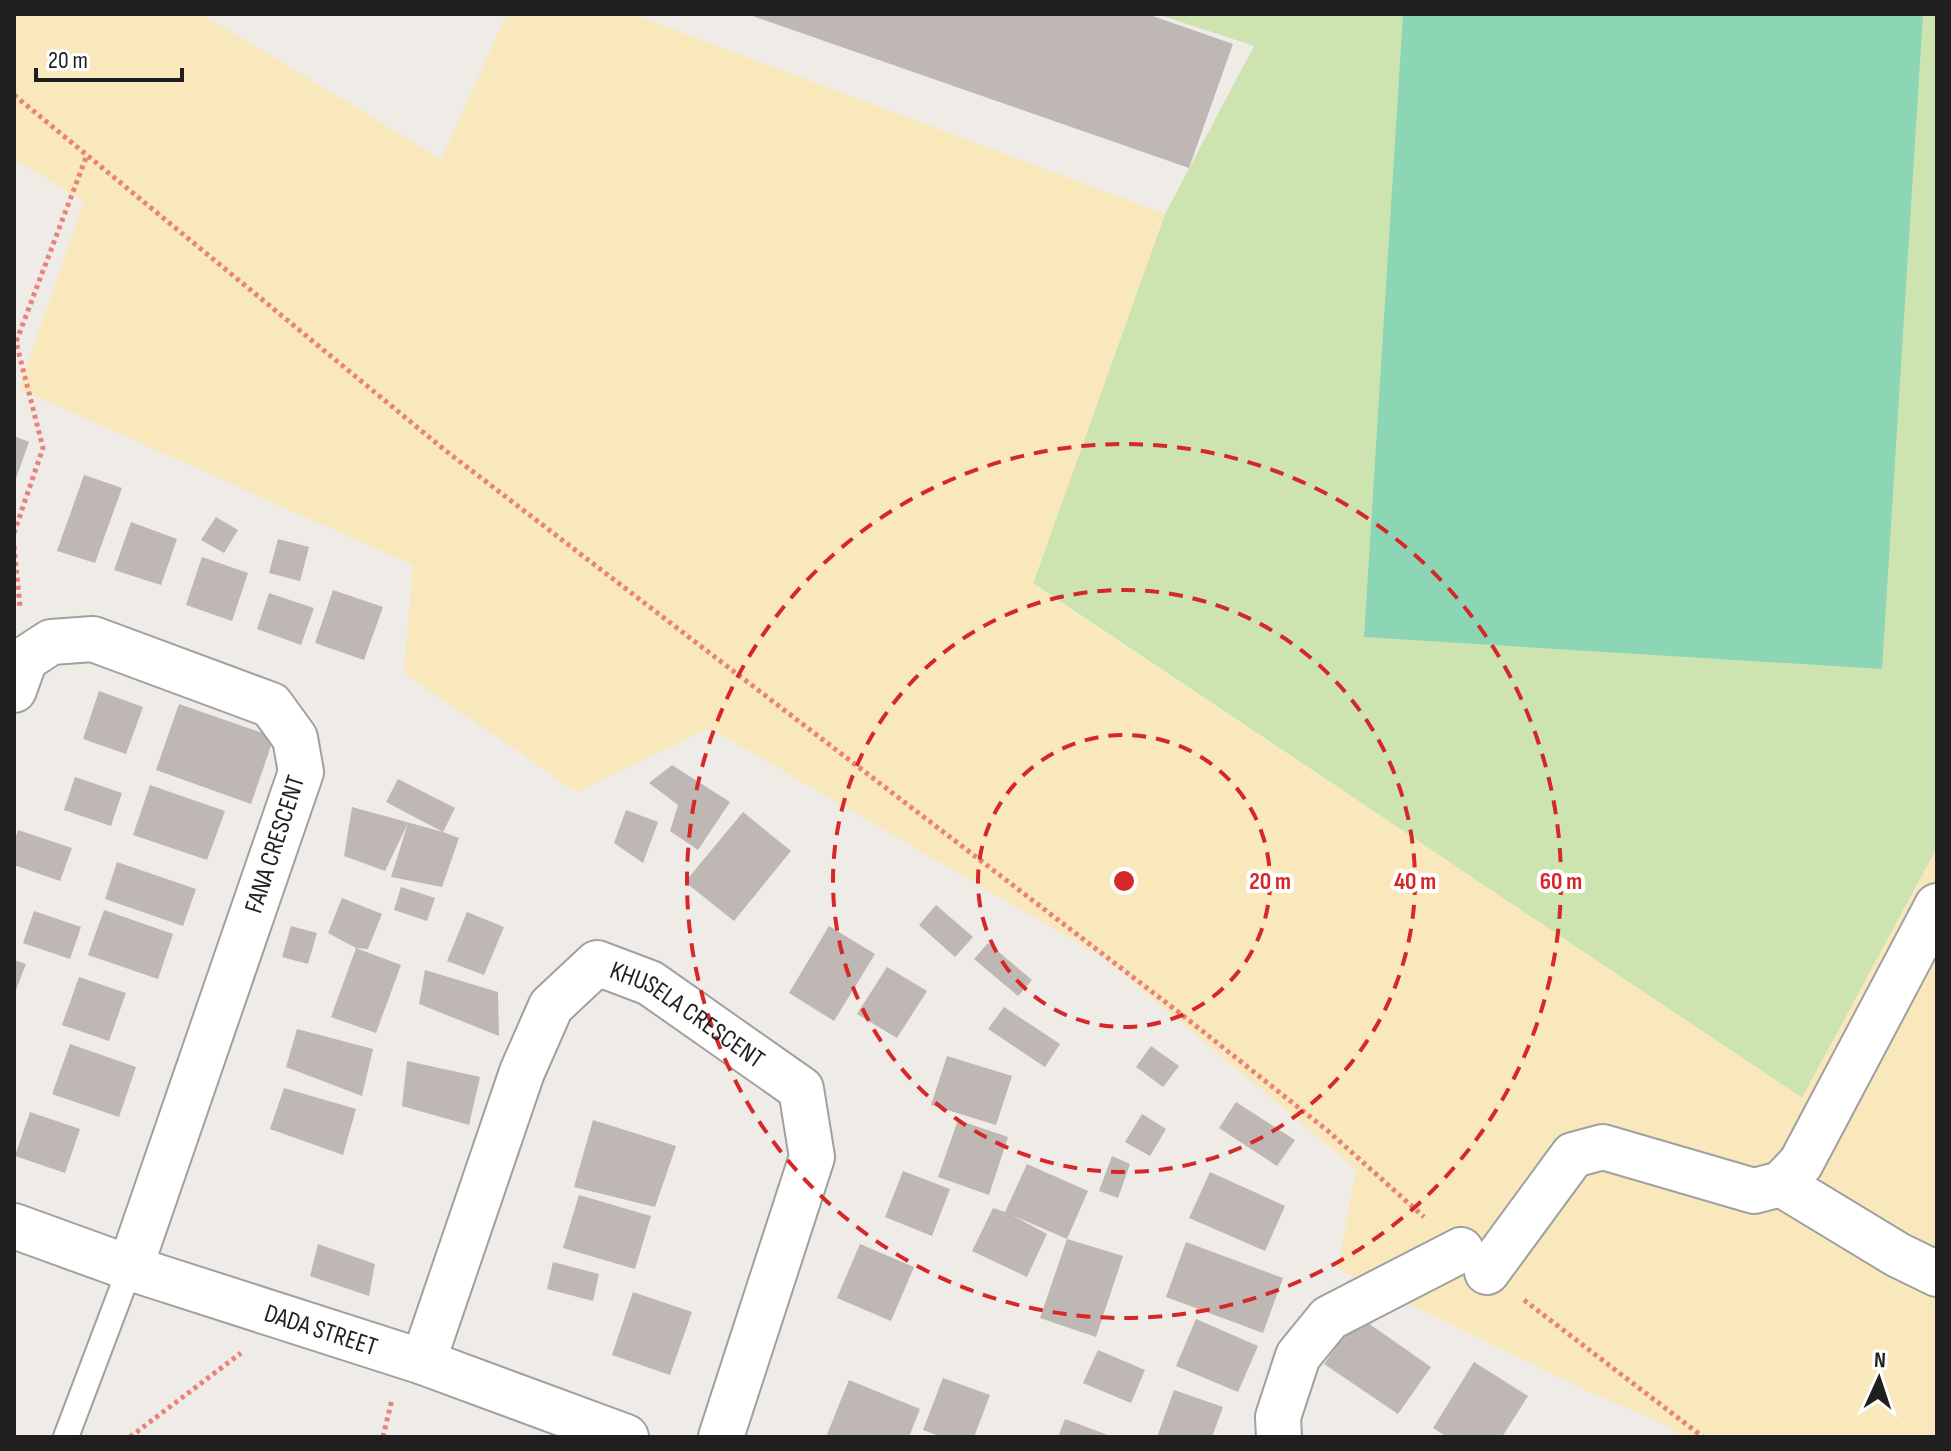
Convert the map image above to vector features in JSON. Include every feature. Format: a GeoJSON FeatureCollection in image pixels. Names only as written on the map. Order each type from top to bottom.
{"type":"FeatureCollection","features":[{"type":"Feature","properties":{"kind":"street","name":"FANA CRESCENT"},"geometry":{"type":"LineString","coordinates":[[14,690],[25,659],[51,642],[93,639],[271,705],[295,738],[301,772],[130,1268]]}},
{"type":"Feature","properties":{"kind":"street"},"geometry":{"type":"LineString","coordinates":[[1279,1437],[1278,1417],[1298,1356],[1329,1318],[1474,1261],[1573,1155],[1603,1147],[1754,1191],[1781,1184],[1801,1163],[1937,906]]}},
{"type":"Feature","properties":{"kind":"street","name":"KHUSELA CRESCENT"},"geometry":{"type":"LineString","coordinates":[[423,1362],[522,1072],[551,1006],[597,963],[650,983],[801,1089],[812,1157],[721,1437]]}},
{"type":"Feature","properties":{"kind":"street"},"geometry":{"type":"LineString","coordinates":[[1781,1184],[1898,1255],[1937,1274]]}},
{"type":"Feature","properties":{"kind":"street","name":"DADA STREET"},"geometry":{"type":"LineString","coordinates":[[14,1226],[130,1268],[423,1362],[626,1437]]}},
{"type":"Feature","properties":{"kind":"lane"},"geometry":{"type":"LineString","coordinates":[[66,1437],[130,1268]]}},
{"type":"Feature","properties":{"kind":"path"},"geometry":{"type":"LineString","coordinates":[[14,95],[446,451],[1181,1014]]}},
{"type":"Feature","properties":{"kind":"path"},"geometry":{"type":"LineString","coordinates":[[14,533],[43,448],[16,342],[87,155]]}},
{"type":"Feature","properties":{"kind":"path"},"geometry":{"type":"LineString","coordinates":[[130,1437],[287,1319]]}},
{"type":"Feature","properties":{"kind":"path"},"geometry":{"type":"LineString","coordinates":[[387,1428],[391,1437]]}},
{"type":"Feature","properties":{"kind":"green space"},"geometry":{"type":"Polygon","coordinates":[[[1157,14],[1937,14],[1937,848],[1802,1098],[1033,583],[1165,214],[1254,46],[1157,14]]]}},
{"type":"Feature","properties":{"kind":"green space"},"geometry":{"type":"Polygon","coordinates":[[[1403,14],[1923,14],[1882,669],[1364,637],[1403,14]]]}},
{"type":"Feature","properties":{"kind":"sand"},"geometry":{"type":"Polygon","coordinates":[[[16,14],[202,14],[441,159],[507,14],[632,14],[1165,214],[1033,584],[1802,1098],[1937,848],[1937,1437],[1683,1437],[1670,1427],[1579,1387],[1338,1269],[1356,1169],[1107,960],[710,728],[577,792],[404,673],[413,565],[19,389],[84,201],[14,159],[16,14]]]}},
{"type":"Feature","properties":{"kind":"building"},"geometry":{"type":"Polygon","coordinates":[[[747,14],[1147,14],[1233,44],[1189,168],[747,14]]]}},
{"type":"Feature","properties":{"kind":"building"},"geometry":{"type":"Polygon","coordinates":[[[14,436],[29,442],[14,484],[14,436]]]}},
{"type":"Feature","properties":{"kind":"building"},"geometry":{"type":"Polygon","coordinates":[[[84,475],[122,488],[95,563],[57,551],[84,475]]]}},
{"type":"Feature","properties":{"kind":"building"},"geometry":{"type":"Polygon","coordinates":[[[216,517],[238,530],[224,553],[201,540],[216,517]]]}},
{"type":"Feature","properties":{"kind":"building"},"geometry":{"type":"Polygon","coordinates":[[[131,522],[177,539],[161,585],[114,570],[131,522]]]}},
{"type":"Feature","properties":{"kind":"building"},"geometry":{"type":"Polygon","coordinates":[[[278,539],[309,547],[300,581],[269,573],[278,539]]]}},
{"type":"Feature","properties":{"kind":"building"},"geometry":{"type":"Polygon","coordinates":[[[202,557],[248,573],[232,621],[186,605],[202,557]]]}},
{"type":"Feature","properties":{"kind":"building"},"geometry":{"type":"Polygon","coordinates":[[[333,590],[383,607],[364,660],[315,643],[333,590]]]}},
{"type":"Feature","properties":{"kind":"building"},"geometry":{"type":"Polygon","coordinates":[[[269,593],[314,608],[301,645],[257,629],[269,593]]]}},
{"type":"Feature","properties":{"kind":"building"},"geometry":{"type":"Polygon","coordinates":[[[99,691],[143,707],[126,754],[83,739],[99,691]]]}},
{"type":"Feature","properties":{"kind":"building"},"geometry":{"type":"Polygon","coordinates":[[[179,704],[274,737],[251,804],[156,770],[179,704]]]}},
{"type":"Feature","properties":{"kind":"building"},"geometry":{"type":"Polygon","coordinates":[[[672,765],[730,802],[698,850],[670,831],[678,805],[649,783],[672,765]]]}},
{"type":"Feature","properties":{"kind":"building"},"geometry":{"type":"Polygon","coordinates":[[[75,777],[122,793],[111,826],[64,810],[75,777]]]}},
{"type":"Feature","properties":{"kind":"building"},"geometry":{"type":"Polygon","coordinates":[[[398,779],[455,808],[443,832],[386,802],[398,779]]]}},
{"type":"Feature","properties":{"kind":"building"},"geometry":{"type":"Polygon","coordinates":[[[150,785],[225,811],[207,860],[133,835],[150,785]]]}},
{"type":"Feature","properties":{"kind":"building"},"geometry":{"type":"Polygon","coordinates":[[[352,807],[443,832],[459,838],[442,887],[391,877],[408,823],[385,871],[344,856],[352,807]]]}},
{"type":"Feature","properties":{"kind":"building"},"geometry":{"type":"Polygon","coordinates":[[[626,810],[658,822],[643,863],[614,843],[626,810]]]}},
{"type":"Feature","properties":{"kind":"building"},"geometry":{"type":"Polygon","coordinates":[[[743,812],[791,851],[734,921],[685,882],[743,812]]]}},
{"type":"Feature","properties":{"kind":"building"},"geometry":{"type":"Polygon","coordinates":[[[18,830],[72,848],[60,881],[14,865],[14,843],[18,830]]]}},
{"type":"Feature","properties":{"kind":"building"},"geometry":{"type":"Polygon","coordinates":[[[117,862],[196,889],[183,926],[105,899],[117,862]]]}},
{"type":"Feature","properties":{"kind":"building"},"geometry":{"type":"Polygon","coordinates":[[[401,887],[435,898],[427,921],[394,910],[401,887]]]}},
{"type":"Feature","properties":{"kind":"building"},"geometry":{"type":"Polygon","coordinates":[[[342,898],[382,914],[368,949],[356,948],[328,933],[342,898]]]}},
{"type":"Feature","properties":{"kind":"building"},"geometry":{"type":"Polygon","coordinates":[[[936,905],[973,937],[955,957],[919,925],[936,905]]]}},
{"type":"Feature","properties":{"kind":"building"},"geometry":{"type":"Polygon","coordinates":[[[104,910],[173,934],[158,979],[88,955],[104,910]]]}},
{"type":"Feature","properties":{"kind":"building"},"geometry":{"type":"Polygon","coordinates":[[[34,911],[81,927],[70,959],[23,943],[34,911]]]}},
{"type":"Feature","properties":{"kind":"building"},"geometry":{"type":"Polygon","coordinates":[[[467,912],[504,927],[484,975],[447,961],[467,912]]]}},
{"type":"Feature","properties":{"kind":"building"},"geometry":{"type":"Polygon","coordinates":[[[291,926],[317,933],[308,964],[282,957],[291,926]]]}},
{"type":"Feature","properties":{"kind":"building"},"geometry":{"type":"Polygon","coordinates":[[[829,926],[875,954],[834,1021],[789,993],[829,926]]]}},
{"type":"Feature","properties":{"kind":"building"},"geometry":{"type":"Polygon","coordinates":[[[988,943],[1032,980],[1018,996],[974,959],[988,943]]]}},
{"type":"Feature","properties":{"kind":"building"},"geometry":{"type":"Polygon","coordinates":[[[356,948],[401,965],[376,1033],[331,1017],[356,948]]]}},
{"type":"Feature","properties":{"kind":"building"},"geometry":{"type":"Polygon","coordinates":[[[14,960],[26,964],[14,995],[14,960]]]}},
{"type":"Feature","properties":{"kind":"building"},"geometry":{"type":"Polygon","coordinates":[[[887,967],[927,991],[897,1038],[857,1014],[887,967]]]}},
{"type":"Feature","properties":{"kind":"building"},"geometry":{"type":"Polygon","coordinates":[[[425,970],[498,992],[499,1036],[419,1004],[425,970]]]}},
{"type":"Feature","properties":{"kind":"building"},"geometry":{"type":"Polygon","coordinates":[[[79,977],[126,993],[109,1041],[62,1025],[79,977]]]}},
{"type":"Feature","properties":{"kind":"building"},"geometry":{"type":"Polygon","coordinates":[[[1004,1007],[1060,1044],[1045,1067],[988,1029],[1004,1007]]]}},
{"type":"Feature","properties":{"kind":"building"},"geometry":{"type":"Polygon","coordinates":[[[297,1029],[373,1049],[362,1096],[286,1067],[297,1029]]]}},
{"type":"Feature","properties":{"kind":"building"},"geometry":{"type":"Polygon","coordinates":[[[70,1044],[136,1067],[119,1117],[52,1094],[70,1044]]]}},
{"type":"Feature","properties":{"kind":"building"},"geometry":{"type":"Polygon","coordinates":[[[1151,1046],[1179,1066],[1163,1087],[1136,1067],[1151,1046]]]}},
{"type":"Feature","properties":{"kind":"building"},"geometry":{"type":"Polygon","coordinates":[[[947,1056],[1012,1076],[996,1125],[931,1105],[947,1056]]]}},
{"type":"Feature","properties":{"kind":"building"},"geometry":{"type":"Polygon","coordinates":[[[407,1061],[480,1077],[469,1125],[402,1106],[407,1061]]]}},
{"type":"Feature","properties":{"kind":"building"},"geometry":{"type":"Polygon","coordinates":[[[284,1088],[356,1109],[343,1155],[270,1129],[284,1088]]]}},
{"type":"Feature","properties":{"kind":"building"},"geometry":{"type":"Polygon","coordinates":[[[1236,1102],[1295,1140],[1277,1166],[1219,1128],[1236,1102]]]}},
{"type":"Feature","properties":{"kind":"building"},"geometry":{"type":"Polygon","coordinates":[[[30,1112],[80,1129],[65,1173],[15,1156],[30,1112]]]}},
{"type":"Feature","properties":{"kind":"building"},"geometry":{"type":"Polygon","coordinates":[[[1142,1114],[1166,1129],[1150,1156],[1125,1142],[1142,1114]]]}},
{"type":"Feature","properties":{"kind":"building"},"geometry":{"type":"Polygon","coordinates":[[[593,1120],[676,1146],[655,1207],[574,1187],[593,1120]]]}},
{"type":"Feature","properties":{"kind":"building"},"geometry":{"type":"Polygon","coordinates":[[[958,1120],[1008,1137],[989,1195],[938,1177],[958,1120]]]}},
{"type":"Feature","properties":{"kind":"building"},"geometry":{"type":"Polygon","coordinates":[[[1112,1156],[1130,1164],[1118,1198],[1099,1191],[1112,1156]]]}},
{"type":"Feature","properties":{"kind":"building"},"geometry":{"type":"Polygon","coordinates":[[[1027,1164],[1088,1191],[1067,1239],[1012,1215],[1047,1234],[1027,1277],[972,1251],[993,1208],[1005,1212],[1027,1164]]]}},
{"type":"Feature","properties":{"kind":"building"},"geometry":{"type":"Polygon","coordinates":[[[903,1171],[950,1189],[932,1236],[885,1217],[903,1171]]]}},
{"type":"Feature","properties":{"kind":"building"},"geometry":{"type":"Polygon","coordinates":[[[1210,1172],[1285,1206],[1265,1251],[1189,1218],[1210,1172]]]}},
{"type":"Feature","properties":{"kind":"building"},"geometry":{"type":"Polygon","coordinates":[[[579,1195],[651,1216],[635,1269],[563,1248],[579,1195]]]}},
{"type":"Feature","properties":{"kind":"building"},"geometry":{"type":"Polygon","coordinates":[[[1067,1239],[1123,1256],[1096,1337],[1040,1318],[1067,1239]]]}},
{"type":"Feature","properties":{"kind":"building"},"geometry":{"type":"Polygon","coordinates":[[[1186,1242],[1283,1278],[1263,1333],[1166,1297],[1186,1242]]]}},
{"type":"Feature","properties":{"kind":"building"},"geometry":{"type":"Polygon","coordinates":[[[318,1244],[375,1264],[369,1296],[310,1276],[318,1244]]]}},
{"type":"Feature","properties":{"kind":"building"},"geometry":{"type":"Polygon","coordinates":[[[860,1244],[914,1267],[891,1321],[837,1298],[860,1244]]]}},
{"type":"Feature","properties":{"kind":"building"},"geometry":{"type":"Polygon","coordinates":[[[553,1262],[599,1274],[593,1301],[547,1289],[553,1262]]]}},
{"type":"Feature","properties":{"kind":"building"},"geometry":{"type":"Polygon","coordinates":[[[633,1292],[692,1312],[670,1375],[612,1355],[633,1292]]]}},
{"type":"Feature","properties":{"kind":"building"},"geometry":{"type":"Polygon","coordinates":[[[1358,1316],[1431,1367],[1398,1414],[1324,1364],[1358,1316]]]}},
{"type":"Feature","properties":{"kind":"building"},"geometry":{"type":"Polygon","coordinates":[[[1196,1319],[1258,1346],[1238,1392],[1176,1366],[1196,1319]]]}},
{"type":"Feature","properties":{"kind":"building"},"geometry":{"type":"Polygon","coordinates":[[[1098,1350],[1145,1370],[1131,1403],[1083,1383],[1098,1350]]]}},
{"type":"Feature","properties":{"kind":"building"},"geometry":{"type":"Polygon","coordinates":[[[1474,1362],[1528,1396],[1502,1437],[1447,1437],[1433,1428],[1474,1362]]]}},
{"type":"Feature","properties":{"kind":"building"},"geometry":{"type":"Polygon","coordinates":[[[943,1378],[990,1395],[974,1437],[942,1437],[923,1430],[943,1378]]]}},
{"type":"Feature","properties":{"kind":"building"},"geometry":{"type":"Polygon","coordinates":[[[849,1380],[920,1409],[909,1437],[826,1437],[849,1380]]]}},
{"type":"Feature","properties":{"kind":"building"},"geometry":{"type":"Polygon","coordinates":[[[1174,1390],[1223,1407],[1212,1437],[1157,1437],[1174,1390]]]}},
{"type":"Feature","properties":{"kind":"building"},"geometry":{"type":"Polygon","coordinates":[[[1065,1419],[1113,1437],[1058,1437],[1065,1419]]]}}]}
